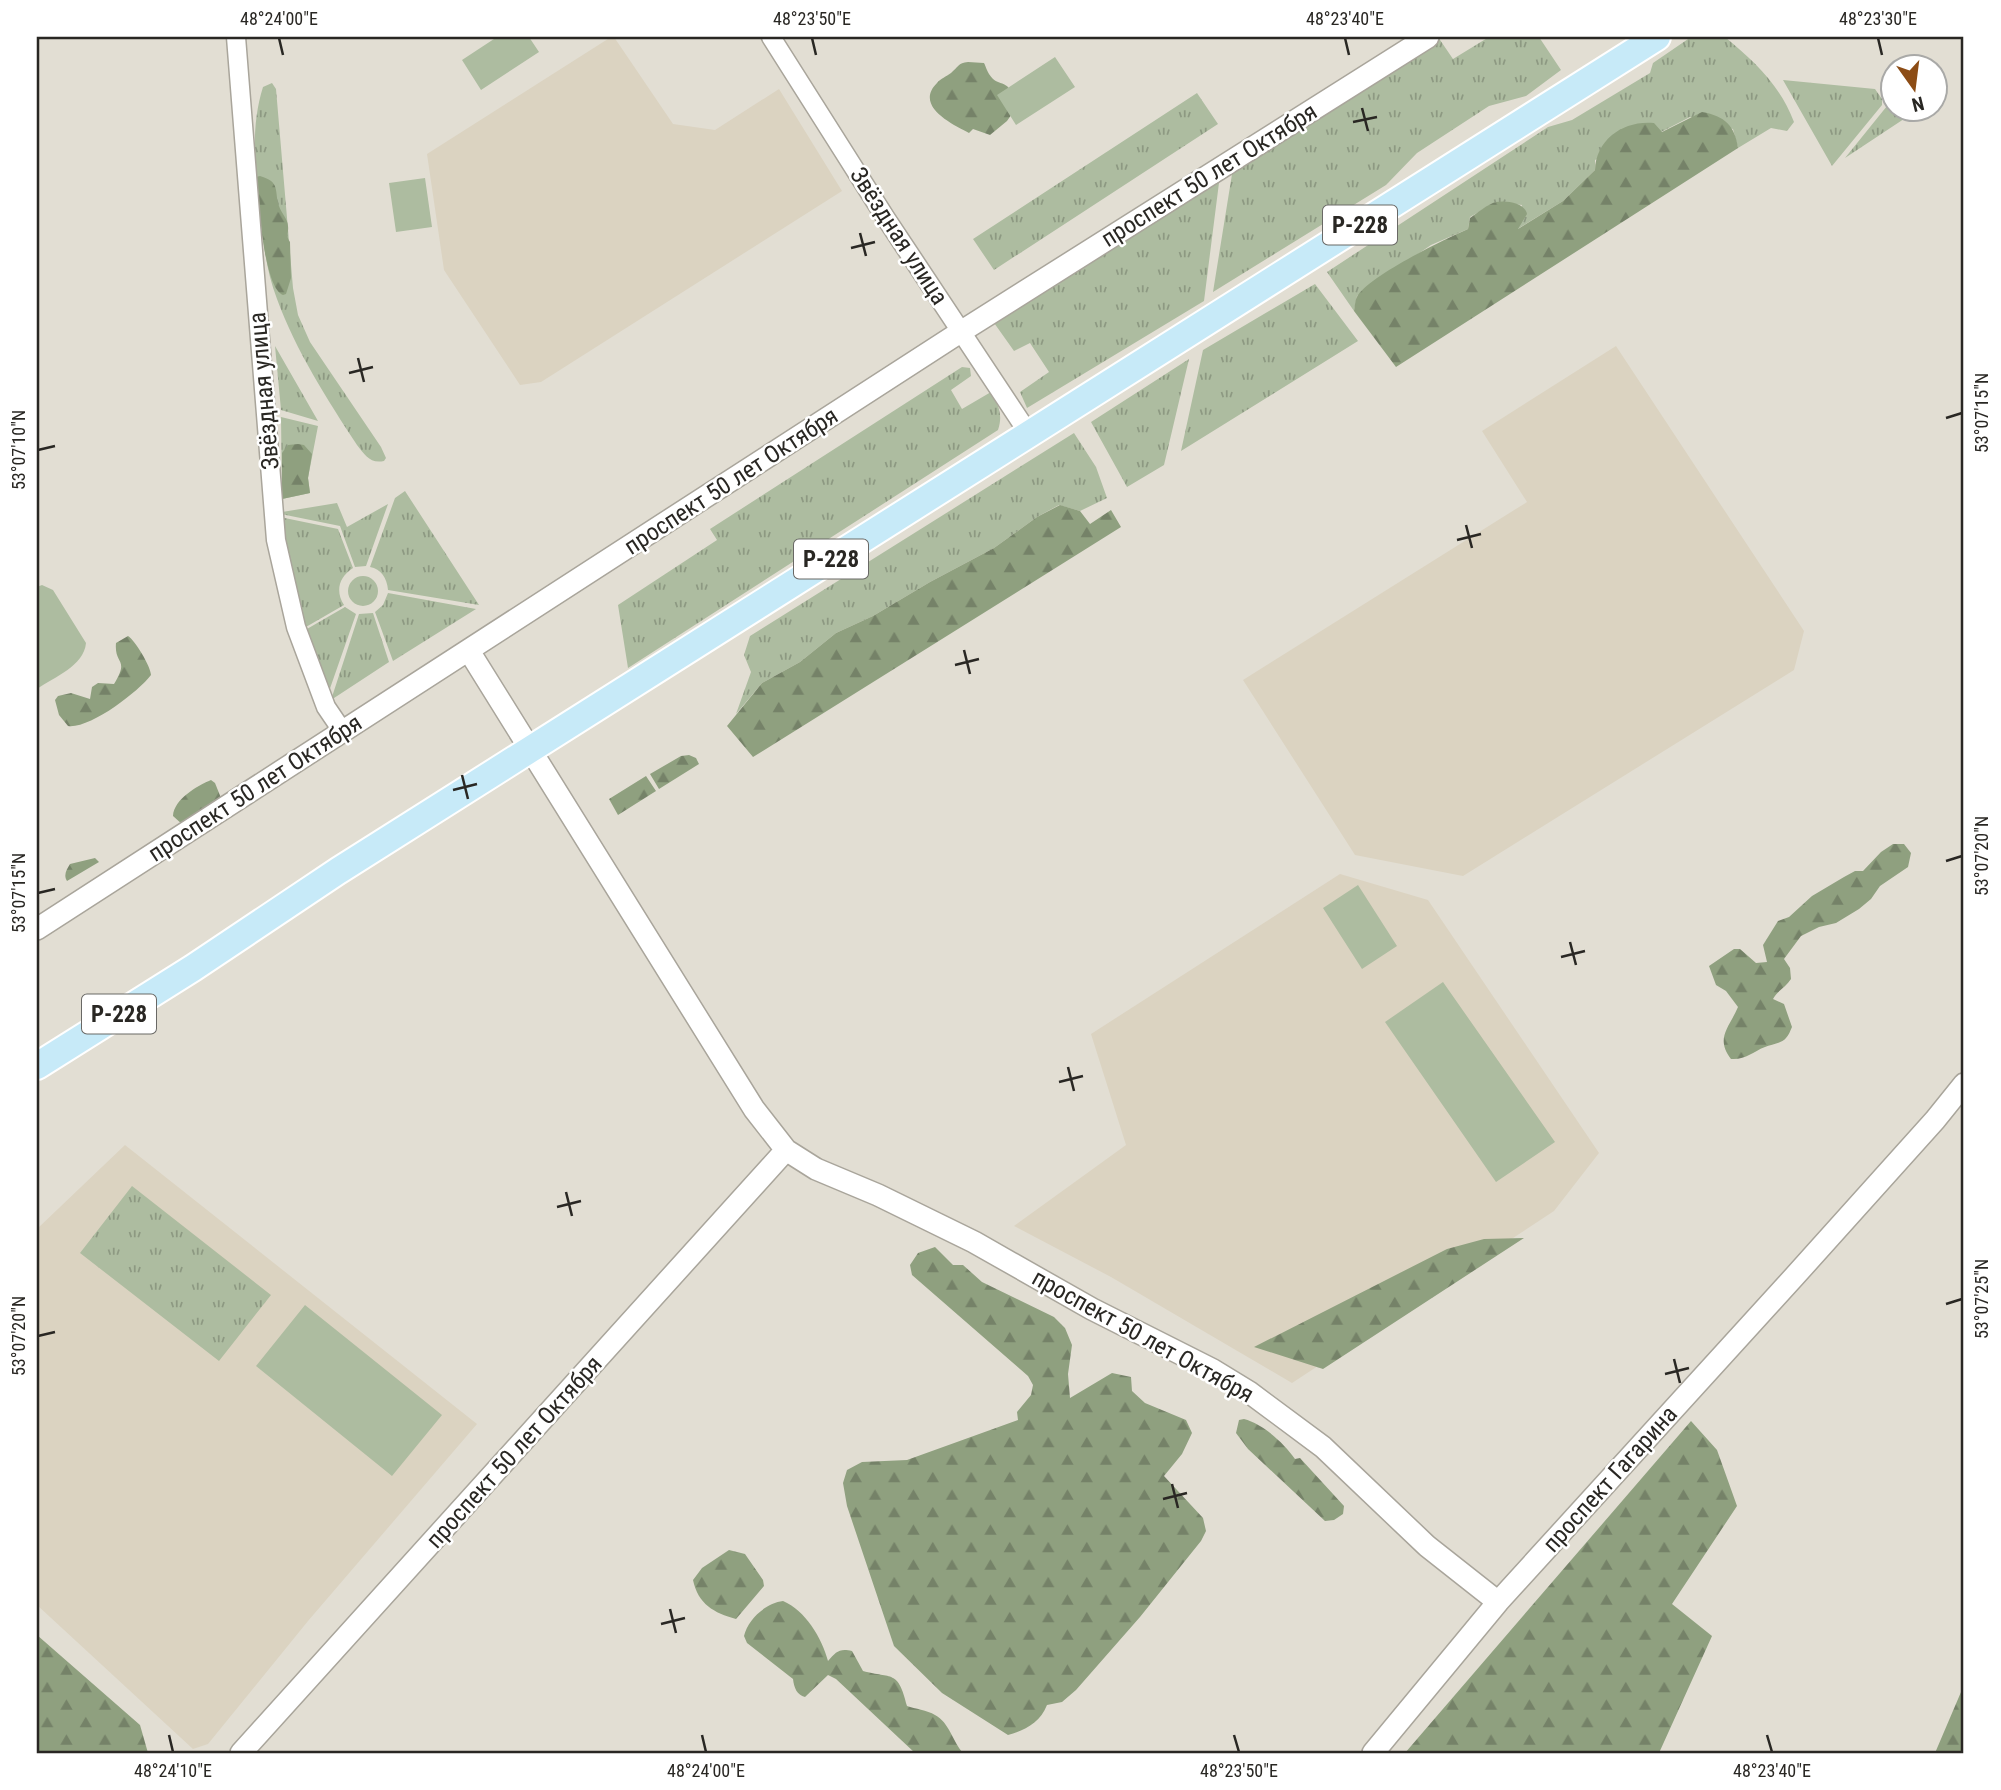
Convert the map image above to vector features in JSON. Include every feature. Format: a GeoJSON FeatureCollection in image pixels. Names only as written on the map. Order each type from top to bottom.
{"type":"FeatureCollection","features":[{"type":"Feature","properties":{"kind":"main road","name":"Р-228"},"geometry":{"type":"LineString","coordinates":[[37,1066],[1650,38]]}},
{"type":"Feature","properties":{"kind":"street","name":"Звёздная улица"},"geometry":{"type":"LineString","coordinates":[[236,37],[276,540],[296,627],[326,707],[344,732]]}},
{"type":"Feature","properties":{"kind":"street","name":"Звёздная улица"},"geometry":{"type":"LineString","coordinates":[[771,37],[885,217],[1029,434]]}},
{"type":"Feature","properties":{"kind":"street","name":"проспект 50 лет Октября"},"geometry":{"type":"LineString","coordinates":[[37,929],[963,331],[1428,37]]}},
{"type":"Feature","properties":{"kind":"street","name":"проспект 50 лет Октября"},"geometry":{"type":"LineString","coordinates":[[469,651],[754,1109],[786,1150],[816,1169],[878,1195],[974,1242],[1092,1309],[1213,1370],[1249,1392],[1323,1447],[1427,1546],[1498,1602]]}},
{"type":"Feature","properties":{"kind":"street","name":"проспект Гагарина"},"geometry":{"type":"LineString","coordinates":[[1373,1753],[1498,1602],[1793,1278],[1964,1084]]}},
{"type":"Feature","properties":{"kind":"street","name":"проспект 50 лет Октября"},"geometry":{"type":"LineString","coordinates":[[241,1753],[786,1150]]}},
{"type":"Feature","properties":{"kind":"shaded area"},"geometry":{"type":"Polygon","coordinates":[[[614,37],[673,124],[715,130],[779,89],[842,191],[541,382],[520,385],[444,270],[427,154],[614,37]]]}},
{"type":"Feature","properties":{"kind":"shaded area"},"geometry":{"type":"Polygon","coordinates":[[[1616,346],[1804,631],[1794,670],[1463,876],[1355,855],[1243,680],[1527,502],[1482,431],[1616,346]]]}},
{"type":"Feature","properties":{"kind":"shaded area"},"geometry":{"type":"Polygon","coordinates":[[[1340,874],[1428,900],[1599,1153],[1554,1211],[1292,1383],[1111,1277],[1014,1226],[1126,1145],[1091,1034],[1340,874]]]}},
{"type":"Feature","properties":{"kind":"shaded area"},"geometry":{"type":"Polygon","coordinates":[[[125,1145],[477,1424],[308,1621],[208,1744],[193,1749],[37,1605],[37,1229],[125,1145]]]}},
{"type":"Feature","properties":{"kind":"green space"},"geometry":{"type":"Polygon","coordinates":[[[497,37],[529,37],[539,52],[481,90],[462,60],[497,37]]]}},
{"type":"Feature","properties":{"kind":"green space"},"geometry":{"type":"Polygon","coordinates":[[[1438,37],[1453,59],[1489,37],[1539,37],[1561,70],[1526,96],[1489,106],[1417,153],[1386,185],[1213,292],[1233,168],[1438,37]]]}},
{"type":"Feature","properties":{"kind":"green space"},"geometry":{"type":"Polygon","coordinates":[[[1691,37],[1725,37],[1756,65],[1774,85],[1788,109],[1794,122],[1787,131],[1771,128],[1738,148],[1733,129],[1690,117],[1595,160],[1595,170],[1563,201],[1516,230],[1522,205],[1496,202],[1470,217],[1468,229],[1431,245],[1357,296],[1354,311],[1327,272],[1548,127],[1572,120],[1650,73],[1653,63],[1691,37]]]}},
{"type":"Feature","properties":{"kind":"green space"},"geometry":{"type":"Polygon","coordinates":[[[1055,57],[1075,87],[1016,125],[997,95],[1055,57]]]}},
{"type":"Feature","properties":{"kind":"green space"},"geometry":{"type":"Polygon","coordinates":[[[984,63],[993,79],[1007,86],[1013,97],[1016,108],[1007,121],[990,135],[973,129],[969,133],[954,125],[938,113],[930,99],[931,91],[939,81],[960,64],[984,63]]]}},
{"type":"Feature","properties":{"kind":"green space"},"geometry":{"type":"Polygon","coordinates":[[[1783,80],[1875,89],[1878,93],[1878,110],[1832,166],[1783,80]]]}},
{"type":"Feature","properties":{"kind":"green space"},"geometry":{"type":"Polygon","coordinates":[[[272,83],[276,89],[293,288],[298,315],[310,342],[381,447],[386,458],[384,461],[371,460],[357,445],[293,337],[273,286],[262,233],[255,140],[259,100],[263,87],[272,83]]]}},
{"type":"Feature","properties":{"kind":"green space"},"geometry":{"type":"Polygon","coordinates":[[[1197,93],[1218,124],[994,270],[973,239],[1197,93]]]}},
{"type":"Feature","properties":{"kind":"green space"},"geometry":{"type":"Polygon","coordinates":[[[1702,112],[1717,116],[1728,123],[1738,148],[1396,367],[1354,311],[1357,297],[1378,277],[1409,258],[1468,229],[1470,218],[1490,205],[1505,201],[1523,207],[1527,214],[1518,229],[1563,201],[1595,170],[1600,149],[1622,128],[1654,123],[1662,132],[1702,112]]]}},
{"type":"Feature","properties":{"kind":"green space"},"geometry":{"type":"Polygon","coordinates":[[[1878,117],[1878,122],[1899,122],[1845,158],[1878,117]]]}},
{"type":"Feature","properties":{"kind":"green space"},"geometry":{"type":"Polygon","coordinates":[[[1220,175],[1204,301],[1027,408],[1020,392],[1049,372],[1030,343],[1014,351],[992,320],[1220,175]]]}},
{"type":"Feature","properties":{"kind":"green space"},"geometry":{"type":"Polygon","coordinates":[[[260,176],[274,184],[279,206],[288,223],[291,278],[286,294],[283,295],[276,289],[266,260],[256,177],[260,176]]]}},
{"type":"Feature","properties":{"kind":"green space"},"geometry":{"type":"Polygon","coordinates":[[[425,178],[432,227],[396,232],[389,183],[425,178]]]}},
{"type":"Feature","properties":{"kind":"green space"},"geometry":{"type":"Polygon","coordinates":[[[1315,284],[1358,341],[1181,451],[1203,350],[1315,284]]]}},
{"type":"Feature","properties":{"kind":"green space"},"geometry":{"type":"Polygon","coordinates":[[[275,346],[318,421],[281,410],[275,346]]]}},
{"type":"Feature","properties":{"kind":"green space"},"geometry":{"type":"Polygon","coordinates":[[[1189,359],[1164,465],[1127,487],[1091,422],[1189,359]]]}},
{"type":"Feature","properties":{"kind":"green space"},"geometry":{"type":"Polygon","coordinates":[[[962,367],[970,368],[971,376],[951,390],[962,409],[991,392],[999,411],[998,430],[628,668],[618,605],[717,540],[710,529],[962,367]]]}},
{"type":"Feature","properties":{"kind":"green space"},"geometry":{"type":"Polygon","coordinates":[[[281,417],[318,426],[308,478],[310,493],[282,499],[281,417]]]}},
{"type":"Feature","properties":{"kind":"green space"},"geometry":{"type":"Polygon","coordinates":[[[1074,433],[1096,467],[1107,498],[1080,511],[1059,505],[1037,517],[994,548],[873,616],[836,633],[800,662],[762,683],[736,714],[751,672],[744,655],[750,636],[1074,433]]]}},
{"type":"Feature","properties":{"kind":"green space"},"geometry":{"type":"Polygon","coordinates":[[[288,445],[304,445],[312,454],[308,478],[310,493],[282,499],[282,453],[288,445]]]}},
{"type":"Feature","properties":{"kind":"green space"},"geometry":{"type":"Polygon","coordinates":[[[405,491],[479,605],[388,590],[383,575],[370,567],[395,498],[405,491]]]}},
{"type":"Feature","properties":{"kind":"green space"},"geometry":{"type":"Polygon","coordinates":[[[337,503],[347,527],[388,504],[366,566],[355,567],[340,526],[276,513],[337,503]]]}},
{"type":"Feature","properties":{"kind":"green space"},"geometry":{"type":"Polygon","coordinates":[[[1060,505],[1080,511],[1090,524],[1111,510],[1121,527],[753,757],[727,726],[762,683],[800,662],[836,633],[873,616],[994,548],[1037,517],[1060,505]]]}},
{"type":"Feature","properties":{"kind":"green space"},"geometry":{"type":"Polygon","coordinates":[[[275,516],[338,529],[353,568],[344,576],[340,585],[344,605],[299,631],[275,516]]]}},
{"type":"Feature","properties":{"kind":"green space"},"geometry":{"type":"Polygon","coordinates":[[[363,576],[369,577],[377,585],[377,597],[369,605],[363,606],[357,605],[349,597],[348,591],[349,585],[357,577],[363,576]]]}},
{"type":"Feature","properties":{"kind":"green space"},"geometry":{"type":"Polygon","coordinates":[[[42,585],[53,590],[86,643],[80,658],[74,664],[37,689],[37,587],[42,585]]]}},
{"type":"Feature","properties":{"kind":"green space"},"geometry":{"type":"Polygon","coordinates":[[[388,593],[476,609],[393,661],[375,612],[383,605],[388,593]]]}},
{"type":"Feature","properties":{"kind":"green space"},"geometry":{"type":"Polygon","coordinates":[[[345,607],[356,614],[327,697],[300,633],[345,607]]]}},
{"type":"Feature","properties":{"kind":"green space"},"geometry":{"type":"Polygon","coordinates":[[[373,613],[389,662],[331,700],[359,614],[373,613]]]}},
{"type":"Feature","properties":{"kind":"green space"},"geometry":{"type":"Polygon","coordinates":[[[128,636],[142,654],[151,675],[136,691],[101,716],[68,726],[59,715],[55,700],[58,696],[71,693],[90,699],[92,687],[98,683],[114,684],[121,670],[116,643],[128,636]]]}},
{"type":"Feature","properties":{"kind":"green space"},"geometry":{"type":"Polygon","coordinates":[[[681,756],[696,758],[699,764],[659,789],[650,774],[681,756]]]}},
{"type":"Feature","properties":{"kind":"green space"},"geometry":{"type":"Polygon","coordinates":[[[646,776],[656,791],[618,815],[609,799],[646,776]]]}},
{"type":"Feature","properties":{"kind":"green space"},"geometry":{"type":"Polygon","coordinates":[[[211,780],[221,798],[183,825],[173,816],[177,804],[193,790],[211,780]]]}},
{"type":"Feature","properties":{"kind":"green space"},"geometry":{"type":"Polygon","coordinates":[[[1893,844],[1904,844],[1911,853],[1908,867],[1880,886],[1871,899],[1859,909],[1836,923],[1819,927],[1801,936],[1784,959],[1790,968],[1791,979],[1773,999],[1784,1004],[1792,1027],[1787,1037],[1745,1057],[1731,1059],[1726,1052],[1724,1039],[1738,1007],[1726,991],[1716,985],[1709,966],[1734,949],[1740,949],[1756,963],[1767,962],[1763,945],[1778,921],[1789,917],[1812,896],[1844,877],[1855,871],[1863,871],[1893,844]]]}},
{"type":"Feature","properties":{"kind":"green space"},"geometry":{"type":"Polygon","coordinates":[[[95,858],[99,862],[67,881],[65,874],[70,864],[95,858]]]}},
{"type":"Feature","properties":{"kind":"green space"},"geometry":{"type":"Polygon","coordinates":[[[1358,885],[1397,946],[1362,969],[1323,908],[1358,885]]]}},
{"type":"Feature","properties":{"kind":"green space"},"geometry":{"type":"Polygon","coordinates":[[[1443,982],[1555,1142],[1496,1182],[1385,1022],[1443,982]]]}},
{"type":"Feature","properties":{"kind":"green space"},"geometry":{"type":"Polygon","coordinates":[[[132,1186],[271,1295],[219,1361],[80,1253],[132,1186]]]}},
{"type":"Feature","properties":{"kind":"green space"},"geometry":{"type":"Polygon","coordinates":[[[1524,1238],[1323,1369],[1254,1347],[1447,1249],[1484,1239],[1524,1238]]]}},
{"type":"Feature","properties":{"kind":"green space"},"geometry":{"type":"Polygon","coordinates":[[[935,1247],[953,1265],[963,1265],[982,1282],[1054,1317],[1065,1328],[1072,1345],[1068,1374],[1070,1398],[1112,1373],[1131,1377],[1132,1391],[1145,1403],[1186,1420],[1192,1433],[1182,1454],[1164,1476],[1203,1518],[1206,1531],[1201,1541],[1140,1617],[1076,1690],[1062,1702],[1047,1705],[1031,1725],[1008,1735],[942,1693],[894,1646],[847,1506],[843,1483],[847,1470],[862,1462],[907,1460],[1018,1420],[1017,1412],[1031,1395],[1033,1385],[1028,1376],[912,1275],[910,1265],[918,1253],[935,1247]]]}},
{"type":"Feature","properties":{"kind":"green space"},"geometry":{"type":"Polygon","coordinates":[[[305,1305],[442,1415],[392,1476],[256,1366],[305,1305]]]}},
{"type":"Feature","properties":{"kind":"green space"},"geometry":{"type":"Polygon","coordinates":[[[1244,1419],[1272,1435],[1295,1459],[1300,1458],[1344,1506],[1343,1514],[1334,1520],[1325,1521],[1248,1449],[1236,1433],[1239,1420],[1244,1419]]]}},
{"type":"Feature","properties":{"kind":"green space"},"geometry":{"type":"Polygon","coordinates":[[[1691,1421],[1717,1450],[1737,1506],[1672,1604],[1712,1636],[1659,1753],[1405,1753],[1691,1421]]]}},
{"type":"Feature","properties":{"kind":"green space"},"geometry":{"type":"Polygon","coordinates":[[[729,1550],[745,1554],[763,1580],[764,1586],[736,1619],[708,1606],[699,1595],[693,1580],[702,1568],[729,1550]]]}},
{"type":"Feature","properties":{"kind":"green space"},"geometry":{"type":"Polygon","coordinates":[[[783,1601],[798,1611],[812,1626],[828,1661],[838,1652],[852,1651],[863,1671],[897,1681],[907,1706],[940,1718],[963,1753],[915,1753],[836,1679],[828,1675],[805,1697],[800,1695],[793,1679],[747,1643],[744,1636],[749,1624],[759,1613],[770,1605],[783,1601]]]}},
{"type":"Feature","properties":{"kind":"green space"},"geometry":{"type":"Polygon","coordinates":[[[37,1635],[140,1725],[148,1753],[37,1753],[37,1635]]]}},
{"type":"Feature","properties":{"kind":"green space"},"geometry":{"type":"Polygon","coordinates":[[[1964,1685],[1964,1753],[1935,1753],[1964,1685]]]}}]}
